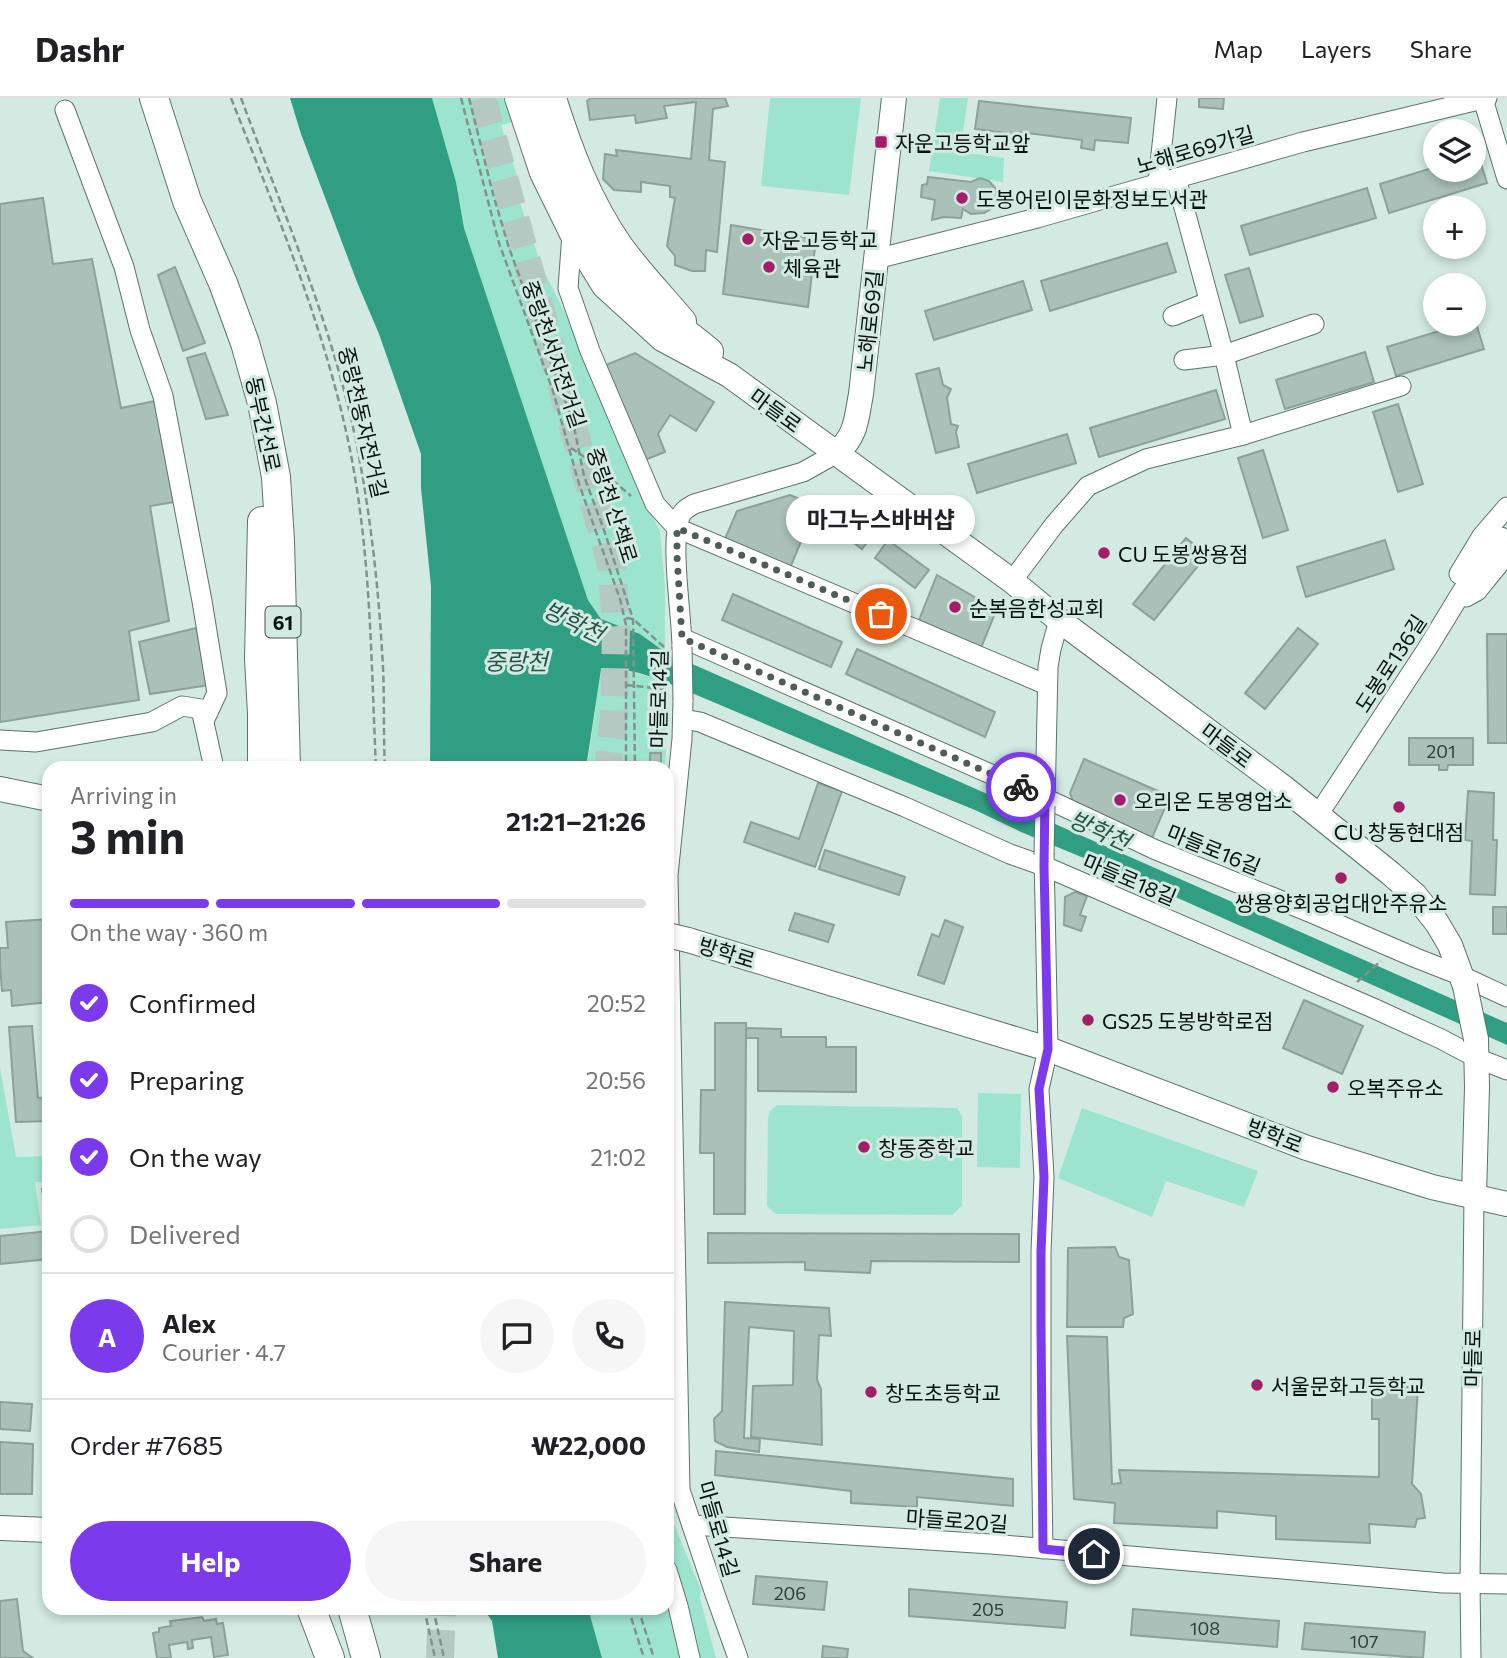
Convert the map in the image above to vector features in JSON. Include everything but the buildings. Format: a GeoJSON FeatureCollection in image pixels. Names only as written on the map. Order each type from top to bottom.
{"type":"FeatureCollection","features":[{"type":"Feature","properties":{"kind":"highway","name":"동부간선로"},"geometry":{"type":"LineString","coordinates":[[154,98],[187,201],[241,331],[262,403],[276,477],[281,541],[286,761]]}},
{"type":"Feature","properties":{"kind":"highway"},"geometry":{"type":"LineString","coordinates":[[536,98],[563,177],[589,230],[616,266],[648,301],[709,352]]}},
{"type":"Feature","properties":{"kind":"highway"},"geometry":{"type":"LineString","coordinates":[[262,403],[259,659],[262,761]]}},
{"type":"Feature","properties":{"kind":"highway"},"geometry":{"type":"LineString","coordinates":[[314,1615],[330,1658]]}},
{"type":"Feature","properties":{"kind":"highway"},"geometry":{"type":"LineString","coordinates":[[328,1615],[341,1658]]}},
{"type":"Feature","properties":{"kind":"highway"},"geometry":{"type":"LineString","coordinates":[[354,1615],[366,1658]]}},
{"type":"Feature","properties":{"kind":"main road","name":"마들로"},"geometry":{"type":"LineString","coordinates":[[517,98],[542,173],[572,234],[604,286],[662,340],[729,375],[1012,582],[1318,815],[1415,895],[1450,945],[1464,981],[1476,1049],[1474,1196]]}},
{"type":"Feature","properties":{"kind":"main road","name":"마들로"},"geometry":{"type":"LineString","coordinates":[[554,98],[579,169],[621,246],[729,375]]}},
{"type":"Feature","properties":{"kind":"main road","name":"노해로69길"},"geometry":{"type":"LineString","coordinates":[[836,453],[848,442],[855,428],[861,394],[894,98]]}},
{"type":"Feature","properties":{"kind":"main road"},"geometry":{"type":"LineString","coordinates":[[0,789],[42,798]]}},
{"type":"Feature","properties":{"kind":"main road","name":"방학로"},"geometry":{"type":"LineString","coordinates":[[677,938],[1048,1049],[1307,1148],[1432,1187],[1507,1204]]}},
{"type":"Feature","properties":{"kind":"main road"},"geometry":{"type":"LineString","coordinates":[[0,1528],[42,1530]]}},
{"type":"Feature","properties":{"kind":"street"},"geometry":{"type":"LineString","coordinates":[[1167,98],[1167,181],[1224,355],[1243,435]]}},
{"type":"Feature","properties":{"kind":"street"},"geometry":{"type":"LineString","coordinates":[[1485,98],[1507,179]]}},
{"type":"Feature","properties":{"kind":"street","name":"노해로69가길"},"geometry":{"type":"LineString","coordinates":[[876,259],[1037,218],[1303,142],[1485,98]]}},
{"type":"Feature","properties":{"kind":"street"},"geometry":{"type":"LineString","coordinates":[[65,110],[124,267],[139,330],[163,396],[217,693],[204,721]]}},
{"type":"Feature","properties":{"kind":"street"},"geometry":{"type":"LineString","coordinates":[[572,234],[568,288],[590,351],[655,504],[677,528],[1047,685]]}},
{"type":"Feature","properties":{"kind":"street"},"geometry":{"type":"LineString","coordinates":[[1173,316],[1208,302]]}},
{"type":"Feature","properties":{"kind":"street"},"geometry":{"type":"LineString","coordinates":[[1184,360],[1224,355],[1314,324]]}},
{"type":"Feature","properties":{"kind":"street"},"geometry":{"type":"LineString","coordinates":[[1012,582],[1054,525],[1088,486],[1146,460],[1243,435],[1401,386]]}},
{"type":"Feature","properties":{"kind":"street"},"geometry":{"type":"LineString","coordinates":[[677,528],[682,513],[694,504],[803,472],[836,453]]}},
{"type":"Feature","properties":{"kind":"street"},"geometry":{"type":"LineString","coordinates":[[1456,603],[1457,578],[1482,536],[1507,507]]}},
{"type":"Feature","properties":{"kind":"street","name":"마들로14길"},"geometry":{"type":"LineString","coordinates":[[674,816],[683,709],[677,528]]}},
{"type":"Feature","properties":{"kind":"street","name":"도봉로136길"},"geometry":{"type":"LineString","coordinates":[[1318,815],[1480,564],[1504,546]]}},
{"type":"Feature","properties":{"kind":"street"},"geometry":{"type":"LineString","coordinates":[[1043,1549],[1041,1305],[1044,1177],[1039,1089],[1048,1049],[1044,861],[1047,685],[1051,649],[1059,620]]}},
{"type":"Feature","properties":{"kind":"street","name":"마들로16길"},"geometry":{"type":"LineString","coordinates":[[682,642],[1045,802],[1314,914],[1464,981]]}},
{"type":"Feature","properties":{"kind":"street"},"geometry":{"type":"LineString","coordinates":[[0,740],[36,742],[152,722],[182,706],[201,709],[213,761]]}},
{"type":"Feature","properties":{"kind":"street","name":"마들로18길"},"geometry":{"type":"LineString","coordinates":[[683,709],[700,722],[905,807],[1010,854],[1044,861],[1441,1039],[1476,1049]]}},
{"type":"Feature","properties":{"kind":"street"},"geometry":{"type":"LineString","coordinates":[[1464,981],[1507,997]]}},
{"type":"Feature","properties":{"kind":"street"},"geometry":{"type":"LineString","coordinates":[[1476,1049],[1507,1070]]}},
{"type":"Feature","properties":{"kind":"street","name":"마들로14길"},"geometry":{"type":"LineString","coordinates":[[674,1182],[680,1490],[738,1658]]}},
{"type":"Feature","properties":{"kind":"street","name":"마들로"},"geometry":{"type":"LineString","coordinates":[[1471,1658],[1474,1196]]}},
{"type":"Feature","properties":{"kind":"street","name":"마들로20길"},"geometry":{"type":"LineString","coordinates":[[692,1525],[991,1544],[1443,1583],[1507,1584]]}},
{"type":"Feature","properties":{"kind":"street"},"geometry":{"type":"LineString","coordinates":[[674,1593],[690,1658]]}},
{"type":"Feature","properties":{"kind":"path"},"geometry":{"type":"LineString","coordinates":[[231,98],[283,226],[310,302],[349,443],[362,524],[376,761]]}},
{"type":"Feature","properties":{"kind":"path","name":"중랑천동자전거길"},"geometry":{"type":"LineString","coordinates":[[240,98],[319,308],[356,443],[369,513],[383,652],[386,761]]}},
{"type":"Feature","properties":{"kind":"path","name":"중랑천서자전거길"},"geometry":{"type":"LineString","coordinates":[[461,98],[499,243],[553,391],[579,484],[620,599],[626,625],[626,761]]}},
{"type":"Feature","properties":{"kind":"path","name":"중랑천 산책로"},"geometry":{"type":"LineString","coordinates":[[469,98],[509,247],[573,422],[584,476],[625,592],[634,629],[635,761]]}},
{"type":"Feature","properties":{"kind":"path"},"geometry":{"type":"LineString","coordinates":[[571,448],[631,496]]}},
{"type":"Feature","properties":{"kind":"path"},"geometry":{"type":"LineString","coordinates":[[1353,985],[1381,961]]}},
{"type":"Feature","properties":{"kind":"path"},"geometry":{"type":"LineString","coordinates":[[426,1615],[435,1658]]}},
{"type":"Feature","properties":{"kind":"path"},"geometry":{"type":"LineString","coordinates":[[435,1615],[444,1658]]}},
{"type":"Feature","properties":{"kind":"path"},"geometry":{"type":"LineString","coordinates":[[630,1615],[644,1658]]}},
{"type":"Feature","properties":{"kind":"path"},"geometry":{"type":"LineString","coordinates":[[640,1615],[654,1658]]}},
{"type":"Feature","properties":{"kind":"shaded area"},"geometry":{"type":"Polygon","coordinates":[[[432,98],[506,98],[514,122],[501,125],[517,176],[518,197],[542,267],[575,333],[629,470],[660,531],[665,588],[665,652],[640,634],[601,619],[588,600],[464,228],[456,182],[432,98]]]}},
{"type":"Feature","properties":{"kind":"shaded area"},"geometry":{"type":"Polygon","coordinates":[[[770,98],[861,98],[849,195],[761,186],[770,98]]]}},
{"type":"Feature","properties":{"kind":"shaded area"},"geometry":{"type":"Polygon","coordinates":[[[940,98],[968,98],[960,152],[1004,158],[1003,182],[929,171],[940,98]]]}},
{"type":"Feature","properties":{"kind":"shaded area"},"geometry":{"type":"Polygon","coordinates":[[[601,668],[665,682],[665,761],[588,761],[601,668]]]}},
{"type":"Feature","properties":{"kind":"shaded area"},"geometry":{"type":"Polygon","coordinates":[[[0,1068],[16,1157],[42,1156],[42,1182],[35,1182],[41,1225],[0,1229],[0,1068]]]}},
{"type":"Feature","properties":{"kind":"shaded area"},"geometry":{"type":"Polygon","coordinates":[[[978,1093],[1021,1094],[1020,1168],[977,1167],[978,1093]]]}},
{"type":"Feature","properties":{"kind":"shaded area"},"geometry":{"type":"Polygon","coordinates":[[[777,1105],[957,1108],[962,1117],[962,1206],[952,1215],[776,1214],[767,1206],[768,1118],[770,1111],[777,1105]]]}},
{"type":"Feature","properties":{"kind":"shaded area"},"geometry":{"type":"Polygon","coordinates":[[[1082,1108],[1258,1171],[1244,1207],[1166,1181],[1152,1217],[1058,1178],[1082,1108]]]}},
{"type":"Feature","properties":{"kind":"shaded area"},"geometry":{"type":"Polygon","coordinates":[[[674,1524],[701,1590],[700,1598],[716,1658],[602,1658],[590,1615],[674,1615],[674,1524]]]}},
{"type":"Feature","properties":{"kind":"water","name":"중랑천"},"geometry":{"type":"Polygon","coordinates":[[[290,98],[432,98],[456,182],[464,228],[588,600],[601,619],[640,634],[665,652],[1507,1023],[1507,1045],[975,810],[639,673],[601,669],[587,761],[430,761],[431,586],[421,488],[421,454],[379,334],[301,134],[290,98]]]}},
{"type":"Feature","properties":{"kind":"water"},"geometry":{"type":"Polygon","coordinates":[[[488,1615],[590,1615],[602,1658],[498,1658],[492,1621],[488,1615]]]}},
{"type":"Feature","properties":{"kind":"tunnel"},"geometry":{"type":"LineString","coordinates":[[482,98],[612,568],[616,629],[614,713],[609,761]]}},
{"type":"Feature","properties":{"kind":"tunnel"},"geometry":{"type":"LineString","coordinates":[[440,1658],[442,1615]]}},
{"type":"Feature","properties":{"kind":"way so far"},"geometry":{"type":"LineString","coordinates":[[881,614],[677,528],[682,638],[1021,787]]}},
{"type":"Feature","properties":{"kind":"place","name":"자운고등학교앞"},"geometry":{"type":"Point","coordinates":[881,142]}},
{"type":"Feature","properties":{"kind":"place","name":"도봉어린이문화정보도서관"},"geometry":{"type":"Point","coordinates":[962,198]}},
{"type":"Feature","properties":{"kind":"place","name":"자운고등학교"},"geometry":{"type":"Point","coordinates":[748,239]}},
{"type":"Feature","properties":{"kind":"place","name":"체육관"},"geometry":{"type":"Point","coordinates":[769,267]}},
{"type":"Feature","properties":{"kind":"place","name":"CU 도봉쌍용점"},"geometry":{"type":"Point","coordinates":[1104,553]}},
{"type":"Feature","properties":{"kind":"place","name":"순복음한성교회"},"geometry":{"type":"Point","coordinates":[955,607]}},
{"type":"Feature","properties":{"kind":"place","name":"마그누스바버샵"},"geometry":{"type":"Point","coordinates":[881,614]}},
{"type":"Feature","properties":{"kind":"place","name":"오리온 도봉영업소"},"geometry":{"type":"Point","coordinates":[1120,800]}},
{"type":"Feature","properties":{"kind":"place","name":"CU 창동현대점"},"geometry":{"type":"Point","coordinates":[1399,807]}},
{"type":"Feature","properties":{"kind":"place","name":"쌍용양회공업대안주유소"},"geometry":{"type":"Point","coordinates":[1341,878]}},
{"type":"Feature","properties":{"kind":"place","name":"GS25 도봉방학로점"},"geometry":{"type":"Point","coordinates":[1088,1020]}},
{"type":"Feature","properties":{"kind":"place","name":"오복주유소"},"geometry":{"type":"Point","coordinates":[1333,1087]}},
{"type":"Feature","properties":{"kind":"place","name":"창동중학교"},"geometry":{"type":"Point","coordinates":[864,1147]}},
{"type":"Feature","properties":{"kind":"place","name":"서울문화고등학교"},"geometry":{"type":"Point","coordinates":[1257,1385]}},
{"type":"Feature","properties":{"kind":"place","name":"창도초등학교"},"geometry":{"type":"Point","coordinates":[871,1392]}},
{"type":"Feature","properties":{"kind":"route"},"geometry":{"type":"LineString","coordinates":[[1021,787],[1045,798],[1048,1049],[1039,1089],[1044,1177],[1041,1252],[1043,1549],[1094,1554]]}},
{"type":"Feature","properties":{"kind":"water label","name":"방학천"},"geometry":{"type":"Point","coordinates":[574,621]}},
{"type":"Feature","properties":{"kind":"water label","name":"방학천"},"geometry":{"type":"Point","coordinates":[1100,830]}}]}
